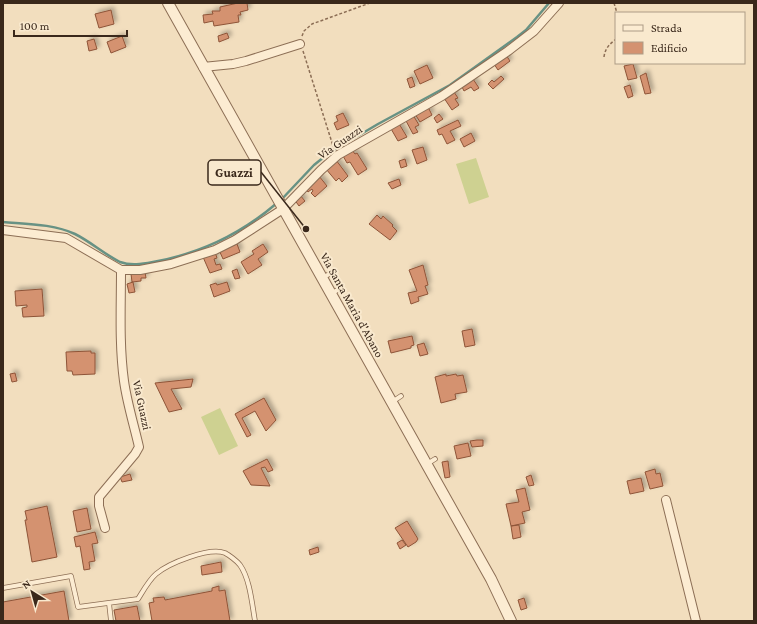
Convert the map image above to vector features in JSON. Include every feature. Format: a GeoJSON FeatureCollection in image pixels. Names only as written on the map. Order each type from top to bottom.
{"type":"FeatureCollection","features":[{"type":"Feature","properties":{"kind":"street","name":"Via Santa Maria d'Abano"},"geometry":{"type":"LineString","coordinates":[[168,3],[322,278],[335,292],[392,402],[431,462],[511,621]]}},
{"type":"Feature","properties":{"kind":"street","name":"Via Guazzi"},"geometry":{"type":"LineString","coordinates":[[105,528],[99,506],[99,497],[135,454],[139,446],[131,418],[124,381],[121,344],[122,270],[140,270],[172,264],[215,250],[235,240],[338,155],[442,96],[508,52],[534,31],[559,3]]}},
{"type":"Feature","properties":{"kind":"street"},"geometry":{"type":"LineString","coordinates":[[204,67],[246,61],[300,44]]}},
{"type":"Feature","properties":{"kind":"street"},"geometry":{"type":"LineString","coordinates":[[3,230],[66,238],[122,270]]}},
{"type":"Feature","properties":{"kind":"street"},"geometry":{"type":"LineString","coordinates":[[666,500],[696,621]]}},
{"type":"Feature","properties":{"kind":"lane"},"geometry":{"type":"LineString","coordinates":[[322,278],[335,271]]}},
{"type":"Feature","properties":{"kind":"lane"},"geometry":{"type":"LineString","coordinates":[[392,402],[401,396]]}},
{"type":"Feature","properties":{"kind":"lane"},"geometry":{"type":"LineString","coordinates":[[3,588],[71,576],[78,608],[138,599],[156,575],[172,564],[192,556],[209,552],[225,553],[239,564],[246,577],[255,621]]}},
{"type":"Feature","properties":{"kind":"lane"},"geometry":{"type":"LineString","coordinates":[[109,603],[111,621]]}},
{"type":"Feature","properties":{"kind":"path"},"geometry":{"type":"LineString","coordinates":[[300,44],[304,31],[312,24],[370,3]]}},
{"type":"Feature","properties":{"kind":"path"},"geometry":{"type":"LineString","coordinates":[[604,57],[604,52],[608,45],[615,41]]}},
{"type":"Feature","properties":{"kind":"path","name":"Via Guazzi"},"geometry":{"type":"LineString","coordinates":[[300,44],[332,146]]}},
{"type":"Feature","properties":{"kind":"green space"},"geometry":{"type":"Polygon","coordinates":[[[476,158],[489,197],[469,204],[456,164],[476,158]]]}},
{"type":"Feature","properties":{"kind":"green space"},"geometry":{"type":"Polygon","coordinates":[[[220,408],[238,446],[219,455],[201,417],[220,408]]]}},
{"type":"Feature","properties":{"kind":"building"},"geometry":{"type":"Polygon","coordinates":[[[238,3],[247,3],[248,10],[240,12],[241,15],[238,15],[239,22],[214,26],[213,21],[204,23],[203,15],[213,14],[212,11],[220,11],[220,7],[238,3]]]}},
{"type":"Feature","properties":{"kind":"building"},"geometry":{"type":"Polygon","coordinates":[[[111,10],[114,24],[99,28],[95,14],[111,10]]]}},
{"type":"Feature","properties":{"kind":"building"},"geometry":{"type":"Polygon","coordinates":[[[227,33],[229,38],[219,42],[218,36],[227,33]]]}},
{"type":"Feature","properties":{"kind":"building"},"geometry":{"type":"Polygon","coordinates":[[[122,36],[126,47],[111,53],[107,42],[122,36]]]}},
{"type":"Feature","properties":{"kind":"building"},"geometry":{"type":"Polygon","coordinates":[[[94,39],[97,49],[89,51],[87,41],[94,39]]]}},
{"type":"Feature","properties":{"kind":"building"},"geometry":{"type":"Polygon","coordinates":[[[506,55],[510,61],[498,70],[494,64],[506,55]]]}},
{"type":"Feature","properties":{"kind":"building"},"geometry":{"type":"Polygon","coordinates":[[[633,64],[637,78],[628,80],[624,66],[633,64]]]}},
{"type":"Feature","properties":{"kind":"building"},"geometry":{"type":"Polygon","coordinates":[[[427,65],[433,78],[420,84],[414,71],[427,65]]]}},
{"type":"Feature","properties":{"kind":"building"},"geometry":{"type":"Polygon","coordinates":[[[646,73],[651,93],[645,94],[640,76],[646,73]]]}},
{"type":"Feature","properties":{"kind":"building"},"geometry":{"type":"Polygon","coordinates":[[[501,76],[504,79],[493,89],[488,84],[492,80],[494,82],[501,76]]]}},
{"type":"Feature","properties":{"kind":"building"},"geometry":{"type":"Polygon","coordinates":[[[412,77],[415,86],[410,88],[407,79],[412,77]]]}},
{"type":"Feature","properties":{"kind":"building"},"geometry":{"type":"Polygon","coordinates":[[[473,79],[479,88],[474,91],[471,87],[464,91],[462,87],[473,79]]]}},
{"type":"Feature","properties":{"kind":"building"},"geometry":{"type":"Polygon","coordinates":[[[630,85],[633,96],[628,98],[624,87],[630,85]]]}},
{"type":"Feature","properties":{"kind":"building"},"geometry":{"type":"Polygon","coordinates":[[[454,92],[458,98],[455,99],[459,105],[452,110],[444,98],[454,92]]]}},
{"type":"Feature","properties":{"kind":"building"},"geometry":{"type":"Polygon","coordinates":[[[428,107],[432,115],[420,122],[415,114],[428,107]]]}},
{"type":"Feature","properties":{"kind":"building"},"geometry":{"type":"Polygon","coordinates":[[[343,113],[349,125],[337,130],[334,123],[338,121],[336,116],[343,113]]]}},
{"type":"Feature","properties":{"kind":"building"},"geometry":{"type":"Polygon","coordinates":[[[439,114],[443,119],[437,123],[434,118],[439,114]]]}},
{"type":"Feature","properties":{"kind":"building"},"geometry":{"type":"Polygon","coordinates":[[[413,115],[419,125],[415,127],[418,132],[413,134],[405,119],[413,115]]]}},
{"type":"Feature","properties":{"kind":"building"},"geometry":{"type":"Polygon","coordinates":[[[458,120],[461,126],[450,131],[455,140],[447,144],[442,134],[439,135],[437,130],[458,120]]]}},
{"type":"Feature","properties":{"kind":"building"},"geometry":{"type":"Polygon","coordinates":[[[398,122],[407,137],[398,141],[390,127],[398,122]]]}},
{"type":"Feature","properties":{"kind":"building"},"geometry":{"type":"Polygon","coordinates":[[[471,133],[475,141],[464,147],[460,139],[471,133]]]}},
{"type":"Feature","properties":{"kind":"building"},"geometry":{"type":"Polygon","coordinates":[[[423,147],[427,160],[417,164],[412,150],[423,147]]]}},
{"type":"Feature","properties":{"kind":"building"},"geometry":{"type":"Polygon","coordinates":[[[352,150],[355,154],[357,153],[367,169],[358,175],[350,162],[347,163],[343,156],[352,150]]]}},
{"type":"Feature","properties":{"kind":"building"},"geometry":{"type":"Polygon","coordinates":[[[405,159],[407,166],[401,168],[399,161],[405,159]]]}},
{"type":"Feature","properties":{"kind":"building"},"geometry":{"type":"Polygon","coordinates":[[[336,160],[348,176],[342,182],[339,178],[336,181],[326,169],[336,160]]]}},
{"type":"Feature","properties":{"kind":"building"},"geometry":{"type":"Polygon","coordinates":[[[319,176],[327,186],[315,197],[311,193],[313,191],[312,189],[308,192],[305,188],[319,176]]]}},
{"type":"Feature","properties":{"kind":"building"},"geometry":{"type":"Polygon","coordinates":[[[399,179],[401,185],[392,189],[388,183],[399,179]]]}},
{"type":"Feature","properties":{"kind":"building"},"geometry":{"type":"Polygon","coordinates":[[[300,195],[305,201],[299,206],[294,199],[300,195]]]}},
{"type":"Feature","properties":{"kind":"building"},"geometry":{"type":"Polygon","coordinates":[[[377,215],[381,219],[383,216],[397,231],[390,240],[369,224],[377,215]]]}},
{"type":"Feature","properties":{"kind":"building"},"geometry":{"type":"Polygon","coordinates":[[[237,244],[240,252],[223,259],[219,250],[237,244]]]}},
{"type":"Feature","properties":{"kind":"building"},"geometry":{"type":"Polygon","coordinates":[[[263,244],[268,252],[258,259],[262,265],[248,274],[241,262],[254,254],[252,251],[263,244]]]}},
{"type":"Feature","properties":{"kind":"building"},"geometry":{"type":"Polygon","coordinates":[[[215,252],[217,258],[214,259],[216,265],[220,264],[222,269],[210,273],[203,257],[215,252]]]}},
{"type":"Feature","properties":{"kind":"building"},"geometry":{"type":"Polygon","coordinates":[[[423,265],[428,285],[425,286],[428,294],[418,297],[419,301],[411,304],[408,293],[417,291],[409,270],[423,265]]]}},
{"type":"Feature","properties":{"kind":"building"},"geometry":{"type":"Polygon","coordinates":[[[237,269],[240,278],[235,279],[232,271],[237,269]]]}},
{"type":"Feature","properties":{"kind":"building"},"geometry":{"type":"Polygon","coordinates":[[[145,272],[146,278],[141,278],[141,281],[132,282],[131,274],[145,272]]]}},
{"type":"Feature","properties":{"kind":"building"},"geometry":{"type":"Polygon","coordinates":[[[133,282],[135,292],[129,293],[127,284],[133,282]]]}},
{"type":"Feature","properties":{"kind":"building"},"geometry":{"type":"Polygon","coordinates":[[[227,282],[230,291],[214,297],[210,285],[216,283],[217,285],[227,282]]]}},
{"type":"Feature","properties":{"kind":"building"},"geometry":{"type":"Polygon","coordinates":[[[42,289],[44,316],[23,317],[22,308],[27,307],[27,305],[16,306],[15,291],[42,289]]]}},
{"type":"Feature","properties":{"kind":"building"},"geometry":{"type":"Polygon","coordinates":[[[472,329],[475,345],[465,347],[462,331],[472,329]]]}},
{"type":"Feature","properties":{"kind":"building"},"geometry":{"type":"Polygon","coordinates":[[[412,336],[414,345],[411,346],[411,348],[391,353],[388,341],[412,336]]]}},
{"type":"Feature","properties":{"kind":"building"},"geometry":{"type":"Polygon","coordinates":[[[424,343],[428,354],[420,356],[417,345],[424,343]]]}},
{"type":"Feature","properties":{"kind":"building"},"geometry":{"type":"Polygon","coordinates":[[[91,351],[91,353],[95,353],[95,374],[73,375],[72,371],[67,371],[66,352],[91,351]]]}},
{"type":"Feature","properties":{"kind":"building"},"geometry":{"type":"Polygon","coordinates":[[[15,373],[17,381],[12,382],[10,374],[15,373]]]}},
{"type":"Feature","properties":{"kind":"building"},"geometry":{"type":"Polygon","coordinates":[[[446,374],[446,376],[456,374],[457,376],[463,375],[467,392],[455,394],[456,399],[441,403],[435,377],[446,374]]]}},
{"type":"Feature","properties":{"kind":"building"},"geometry":{"type":"Polygon","coordinates":[[[193,379],[191,387],[171,389],[182,409],[169,412],[155,383],[193,379]]]}},
{"type":"Feature","properties":{"kind":"building"},"geometry":{"type":"Polygon","coordinates":[[[264,398],[276,420],[266,431],[255,411],[242,418],[251,435],[247,437],[235,414],[264,398]]]}},
{"type":"Feature","properties":{"kind":"building"},"geometry":{"type":"Polygon","coordinates":[[[483,440],[483,446],[472,447],[470,441],[483,440]]]}},
{"type":"Feature","properties":{"kind":"building"},"geometry":{"type":"Polygon","coordinates":[[[468,443],[471,456],[457,459],[454,446],[468,443]]]}},
{"type":"Feature","properties":{"kind":"building"},"geometry":{"type":"Polygon","coordinates":[[[267,459],[273,470],[268,472],[265,467],[261,468],[270,486],[251,485],[243,471],[267,459]]]}},
{"type":"Feature","properties":{"kind":"building"},"geometry":{"type":"Polygon","coordinates":[[[448,461],[450,477],[445,478],[442,462],[448,461]]]}},
{"type":"Feature","properties":{"kind":"building"},"geometry":{"type":"Polygon","coordinates":[[[655,469],[656,474],[660,473],[663,486],[650,489],[645,472],[655,469]]]}},
{"type":"Feature","properties":{"kind":"building"},"geometry":{"type":"Polygon","coordinates":[[[130,474],[132,480],[122,482],[120,477],[130,474]]]}},
{"type":"Feature","properties":{"kind":"building"},"geometry":{"type":"Polygon","coordinates":[[[531,475],[534,485],[529,486],[526,477],[531,475]]]}},
{"type":"Feature","properties":{"kind":"building"},"geometry":{"type":"Polygon","coordinates":[[[641,478],[644,491],[630,494],[627,481],[641,478]]]}},
{"type":"Feature","properties":{"kind":"building"},"geometry":{"type":"Polygon","coordinates":[[[525,488],[530,510],[522,512],[525,523],[511,526],[506,504],[519,502],[516,490],[525,488]]]}},
{"type":"Feature","properties":{"kind":"building"},"geometry":{"type":"Polygon","coordinates":[[[47,506],[57,557],[32,562],[25,520],[27,520],[25,511],[47,506]]]}},
{"type":"Feature","properties":{"kind":"building"},"geometry":{"type":"Polygon","coordinates":[[[87,508],[91,529],[77,532],[73,511],[87,508]]]}},
{"type":"Feature","properties":{"kind":"building"},"geometry":{"type":"Polygon","coordinates":[[[407,521],[418,539],[408,547],[395,528],[407,521]]]}},
{"type":"Feature","properties":{"kind":"building"},"geometry":{"type":"Polygon","coordinates":[[[519,525],[521,537],[513,539],[511,526],[519,525]]]}},
{"type":"Feature","properties":{"kind":"building"},"geometry":{"type":"Polygon","coordinates":[[[95,532],[98,543],[92,544],[95,561],[89,562],[90,569],[84,570],[80,546],[76,547],[74,537],[95,532]]]}},
{"type":"Feature","properties":{"kind":"building"},"geometry":{"type":"Polygon","coordinates":[[[402,540],[406,545],[400,549],[397,543],[402,540]]]}},
{"type":"Feature","properties":{"kind":"building"},"geometry":{"type":"Polygon","coordinates":[[[318,547],[319,552],[310,555],[309,550],[318,547]]]}},
{"type":"Feature","properties":{"kind":"building"},"geometry":{"type":"Polygon","coordinates":[[[221,562],[222,572],[202,575],[201,566],[221,562]]]}},
{"type":"Feature","properties":{"kind":"building"},"geometry":{"type":"Polygon","coordinates":[[[219,586],[219,591],[225,590],[230,621],[152,621],[149,603],[154,602],[153,598],[164,597],[165,600],[212,591],[212,588],[219,586]]]}},
{"type":"Feature","properties":{"kind":"building"},"geometry":{"type":"Polygon","coordinates":[[[64,591],[69,621],[3,621],[3,602],[64,591]]]}},
{"type":"Feature","properties":{"kind":"building"},"geometry":{"type":"Polygon","coordinates":[[[524,598],[527,608],[521,610],[518,600],[524,598]]]}},
{"type":"Feature","properties":{"kind":"building"},"geometry":{"type":"Polygon","coordinates":[[[137,606],[140,621],[116,621],[114,610],[137,606]]]}},
{"type":"Feature","properties":{"kind":"waterway"},"geometry":{"type":"LineString","coordinates":[[281,200],[314,165],[329,153],[378,124],[450,85],[526,30],[549,3]]}},
{"type":"Feature","properties":{"kind":"waterway"},"geometry":{"type":"LineString","coordinates":[[3,222],[58,228],[81,237],[120,262],[136,264],[149,263],[187,254],[203,248],[249,224],[277,203]]}},
{"type":"Feature","properties":{"kind":"place","name":"Guazzi"},"geometry":{"type":"Point","coordinates":[306,229]}}]}
